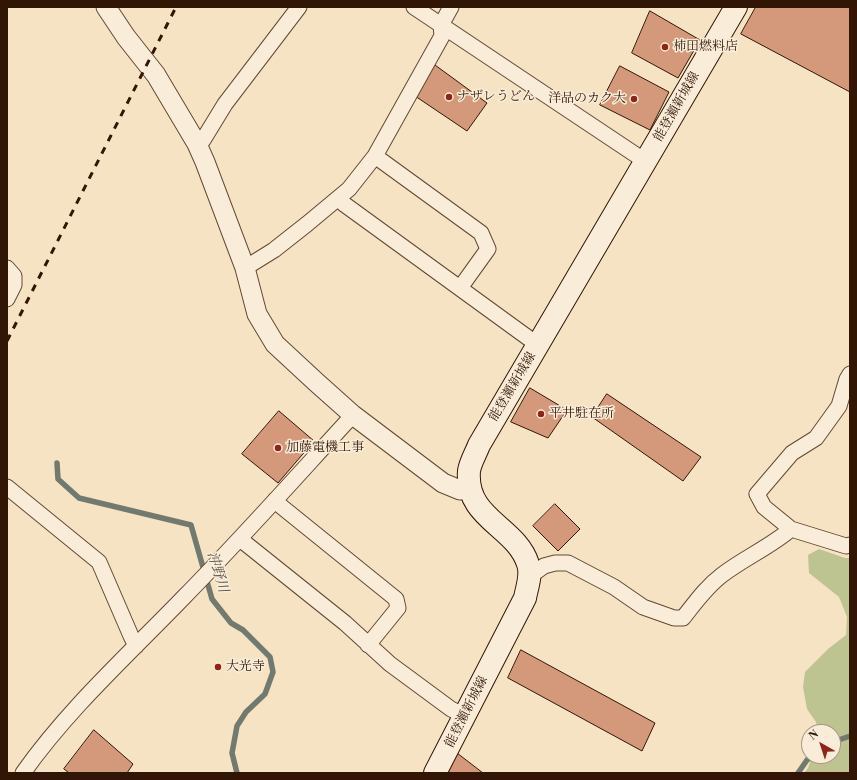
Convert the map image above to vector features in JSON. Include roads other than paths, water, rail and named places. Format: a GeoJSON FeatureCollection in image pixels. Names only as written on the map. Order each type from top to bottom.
{"type":"FeatureCollection","features":[{"type":"Feature","properties":{"kind":"main road","name":"能登瀬新城線"},"geometry":{"type":"LineString","coordinates":[[436,773],[525,598],[530,577],[529,565],[523,552],[514,541],[478,506],[470,489],[470,470],[479,445],[736,7]]}},
{"type":"Feature","properties":{"kind":"street"},"geometry":{"type":"LineString","coordinates":[[106,7],[126,37],[156,76],[197,144],[245,268],[257,314],[275,344],[353,415],[443,483],[460,490],[470,489]]}},
{"type":"Feature","properties":{"kind":"street"},"geometry":{"type":"LineString","coordinates":[[197,144],[203,140],[225,104],[299,7]]}},
{"type":"Feature","properties":{"kind":"street"},"geometry":{"type":"LineString","coordinates":[[414,7],[645,161]]}},
{"type":"Feature","properties":{"kind":"street"},"geometry":{"type":"LineString","coordinates":[[245,268],[274,250],[339,199],[349,189],[375,156],[442,36],[441,25],[451,7]]}},
{"type":"Feature","properties":{"kind":"street"},"geometry":{"type":"LineString","coordinates":[[375,156],[481,233],[488,250],[460,288]]}},
{"type":"Feature","properties":{"kind":"street"},"geometry":{"type":"LineString","coordinates":[[339,199],[538,346]]}},
{"type":"Feature","properties":{"kind":"street"},"geometry":{"type":"LineString","coordinates":[[7,268],[14,276],[14,285],[7,299]]}},
{"type":"Feature","properties":{"kind":"street"},"geometry":{"type":"LineString","coordinates":[[850,374],[847,379],[839,406],[816,438],[792,454],[757,494],[764,507],[791,529],[846,546],[850,545]]}},
{"type":"Feature","properties":{"kind":"street"},"geometry":{"type":"LineString","coordinates":[[23,773],[38,752],[73,711],[209,572],[353,415]]}},
{"type":"Feature","properties":{"kind":"street"},"geometry":{"type":"LineString","coordinates":[[7,487],[99,562],[136,646]]}},
{"type":"Feature","properties":{"kind":"street"},"geometry":{"type":"LineString","coordinates":[[276,500],[282,507],[396,599],[398,608],[368,645]]}},
{"type":"Feature","properties":{"kind":"street"},"geometry":{"type":"LineString","coordinates":[[530,577],[544,566],[555,563],[568,563],[614,587],[643,607],[674,618],[683,618],[709,585],[754,553],[780,539],[791,529]]}},
{"type":"Feature","properties":{"kind":"street"},"geometry":{"type":"LineString","coordinates":[[240,539],[345,623],[390,664],[451,708],[465,716]]}},
{"type":"Feature","properties":{"kind":"waterway","name":"沖野川"},"geometry":{"type":"LineString","coordinates":[[57,463],[58,479],[79,498],[191,525],[212,599],[231,623],[243,630],[270,657],[273,672],[265,694],[246,712],[237,726],[232,753],[237,773]]}},
{"type":"Feature","properties":{"kind":"waterway","name":"沖野川"},"geometry":{"type":"LineString","coordinates":[[841,739],[850,736]]}},
{"type":"Feature","properties":{"kind":"waterway","name":"沖野川"},"geometry":{"type":"LineString","coordinates":[[798,773],[804,764]]}},
{"type":"Feature","properties":{"kind":"railway"},"geometry":{"type":"LineString","coordinates":[[7,341],[176,7]]}},
{"type":"Feature","properties":{"kind":"place","name":"柿田燃料店"},"geometry":{"type":"Point","coordinates":[665,47]}},
{"type":"Feature","properties":{"kind":"place","name":"ナザレうどん"},"geometry":{"type":"Point","coordinates":[449,97]}},
{"type":"Feature","properties":{"kind":"place","name":"洋品のカク大"},"geometry":{"type":"Point","coordinates":[634,99]}},
{"type":"Feature","properties":{"kind":"place","name":"平井駐在所"},"geometry":{"type":"Point","coordinates":[541,414]}},
{"type":"Feature","properties":{"kind":"place","name":"加藤電機工事"},"geometry":{"type":"Point","coordinates":[278,448]}},
{"type":"Feature","properties":{"kind":"place","name":"大光寺"},"geometry":{"type":"Point","coordinates":[218,667]}}]}
